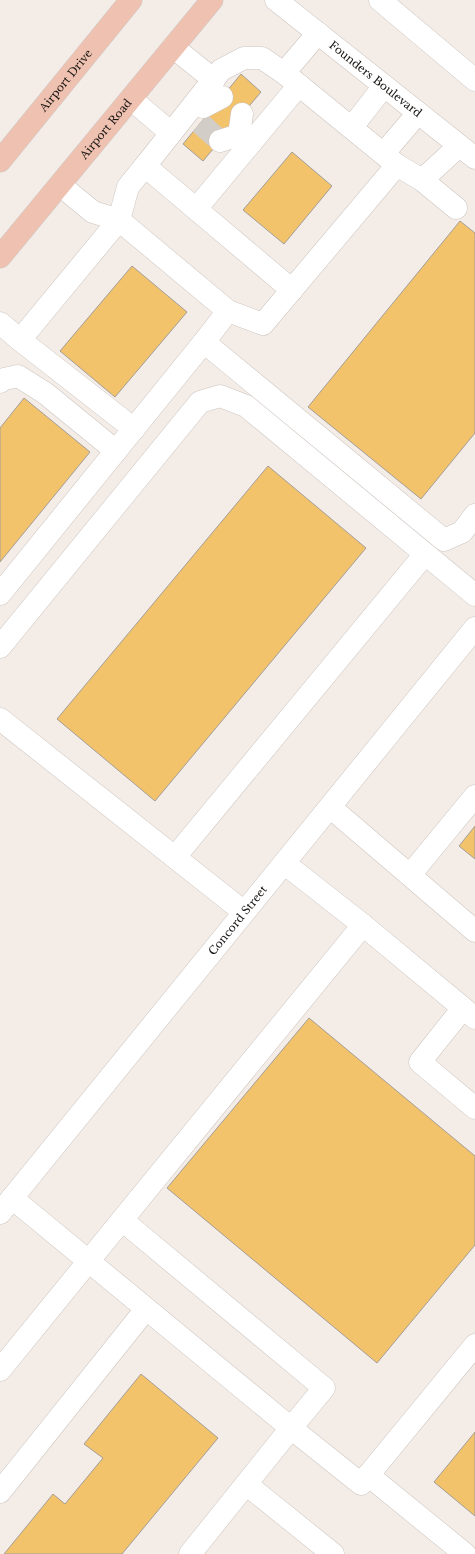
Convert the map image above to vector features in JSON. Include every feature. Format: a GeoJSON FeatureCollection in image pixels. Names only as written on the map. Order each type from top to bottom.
{"type":"FeatureCollection","features":[{"type":"Feature","properties":{"kind":"main road","name":"Airport Drive"},"geometry":{"type":"LineString","coordinates":[[0,161],[131,0]]}},
{"type":"Feature","properties":{"kind":"main road","name":"Airport Road"},"geometry":{"type":"LineString","coordinates":[[0,257],[212,0]]}},
{"type":"Feature","properties":{"kind":"street","name":"Founders Boulevard"},"geometry":{"type":"LineString","coordinates":[[276,0],[467,152]]}},
{"type":"Feature","properties":{"kind":"street"},"geometry":{"type":"LineString","coordinates":[[380,0],[475,80]]}},
{"type":"Feature","properties":{"kind":"street"},"geometry":{"type":"LineString","coordinates":[[196,209],[238,133],[292,79],[318,33]]}},
{"type":"Feature","properties":{"kind":"street"},"geometry":{"type":"LineString","coordinates":[[173,47],[218,88]]}},
{"type":"Feature","properties":{"kind":"street"},"geometry":{"type":"LineString","coordinates":[[20,340],[119,220],[128,187],[171,133],[200,110],[218,88],[221,70],[244,58],[262,58],[292,79],[391,159],[422,180],[456,208]]}},
{"type":"Feature","properties":{"kind":"street"},"geometry":{"type":"LineString","coordinates":[[352,127],[384,86]]}},
{"type":"Feature","properties":{"kind":"street"},"geometry":{"type":"LineString","coordinates":[[131,99],[171,133]]}},
{"type":"Feature","properties":{"kind":"street"},"geometry":{"type":"LineString","coordinates":[[60,185],[93,212],[119,220],[228,311],[263,324],[292,290],[391,159],[418,113]]}},
{"type":"Feature","properties":{"kind":"street"},"geometry":{"type":"LineString","coordinates":[[422,180],[467,152]]}},
{"type":"Feature","properties":{"kind":"street"},"geometry":{"type":"LineString","coordinates":[[145,166],[292,290]]}},
{"type":"Feature","properties":{"kind":"street"},"geometry":{"type":"LineString","coordinates":[[0,594],[228,311]]}},
{"type":"Feature","properties":{"kind":"street"},"geometry":{"type":"LineString","coordinates":[[0,323],[134,429]]}},
{"type":"Feature","properties":{"kind":"street"},"geometry":{"type":"LineString","coordinates":[[204,342],[444,540],[471,530]]}},
{"type":"Feature","properties":{"kind":"street"},"geometry":{"type":"LineString","coordinates":[[0,382],[4,379],[18,376],[45,393],[116,450]]}},
{"type":"Feature","properties":{"kind":"street"},"geometry":{"type":"LineString","coordinates":[[0,647],[200,402],[220,396],[246,406],[475,595]]}},
{"type":"Feature","properties":{"kind":"street"},"geometry":{"type":"LineString","coordinates":[[175,857],[425,554]]}},
{"type":"Feature","properties":{"kind":"street","name":"Concord Street"},"geometry":{"type":"LineString","coordinates":[[6,1206],[475,628]]}},
{"type":"Feature","properties":{"kind":"street"},"geometry":{"type":"LineString","coordinates":[[0,719],[244,912]]}},
{"type":"Feature","properties":{"kind":"street"},"geometry":{"type":"LineString","coordinates":[[410,875],[475,796]]}},
{"type":"Feature","properties":{"kind":"street"},"geometry":{"type":"LineString","coordinates":[[330,807],[475,931]]}},
{"type":"Feature","properties":{"kind":"street"},"geometry":{"type":"LineString","coordinates":[[284,863],[363,925],[469,1013],[420,1062],[475,1108]]}},
{"type":"Feature","properties":{"kind":"street"},"geometry":{"type":"LineString","coordinates":[[0,1370],[363,925]]}},
{"type":"Feature","properties":{"kind":"street"},"geometry":{"type":"LineString","coordinates":[[6,1206],[88,1261],[361,1484],[475,1345]]}},
{"type":"Feature","properties":{"kind":"street"},"geometry":{"type":"LineString","coordinates":[[122,1220],[324,1388],[190,1554]]}},
{"type":"Feature","properties":{"kind":"street"},"geometry":{"type":"LineString","coordinates":[[0,1492],[146,1309]]}},
{"type":"Feature","properties":{"kind":"street"},"geometry":{"type":"LineString","coordinates":[[368,1476],[465,1554]]}},
{"type":"Feature","properties":{"kind":"street"},"geometry":{"type":"LineString","coordinates":[[246,1484],[333,1554]]}},
{"type":"Feature","properties":{"kind":"building"},"geometry":{"type":"Polygon","coordinates":[[[241,74],[261,92],[203,161],[183,144],[241,74]]]}},
{"type":"Feature","properties":{"kind":"building"},"geometry":{"type":"Polygon","coordinates":[[[292,152],[332,186],[284,244],[243,210],[292,152]]]}},
{"type":"Feature","properties":{"kind":"building"},"geometry":{"type":"Polygon","coordinates":[[[460,221],[475,233],[475,433],[421,499],[308,407],[460,221]]]}},
{"type":"Feature","properties":{"kind":"building"},"geometry":{"type":"Polygon","coordinates":[[[132,266],[187,312],[115,397],[60,351],[132,266]]]}},
{"type":"Feature","properties":{"kind":"building"},"geometry":{"type":"Polygon","coordinates":[[[24,398],[90,452],[0,562],[0,428],[24,398]]]}},
{"type":"Feature","properties":{"kind":"building"},"geometry":{"type":"Polygon","coordinates":[[[268,466],[366,548],[155,801],[57,719],[268,466]]]}},
{"type":"Feature","properties":{"kind":"building"},"geometry":{"type":"Polygon","coordinates":[[[475,826],[475,859],[459,846],[475,826]]]}},
{"type":"Feature","properties":{"kind":"building"},"geometry":{"type":"Polygon","coordinates":[[[309,1018],[475,1156],[475,1245],[377,1363],[167,1188],[309,1018]]]}},
{"type":"Feature","properties":{"kind":"building"},"geometry":{"type":"Polygon","coordinates":[[[141,1374],[218,1438],[122,1554],[4,1554],[53,1494],[65,1504],[103,1458],[84,1444],[141,1374]]]}},
{"type":"Feature","properties":{"kind":"building"},"geometry":{"type":"Polygon","coordinates":[[[475,1432],[475,1516],[434,1482],[475,1432]]]}},
{"type":"Feature","properties":{"kind":"tunnel"},"geometry":{"type":"LineString","coordinates":[[200,123],[220,141]]}}]}
